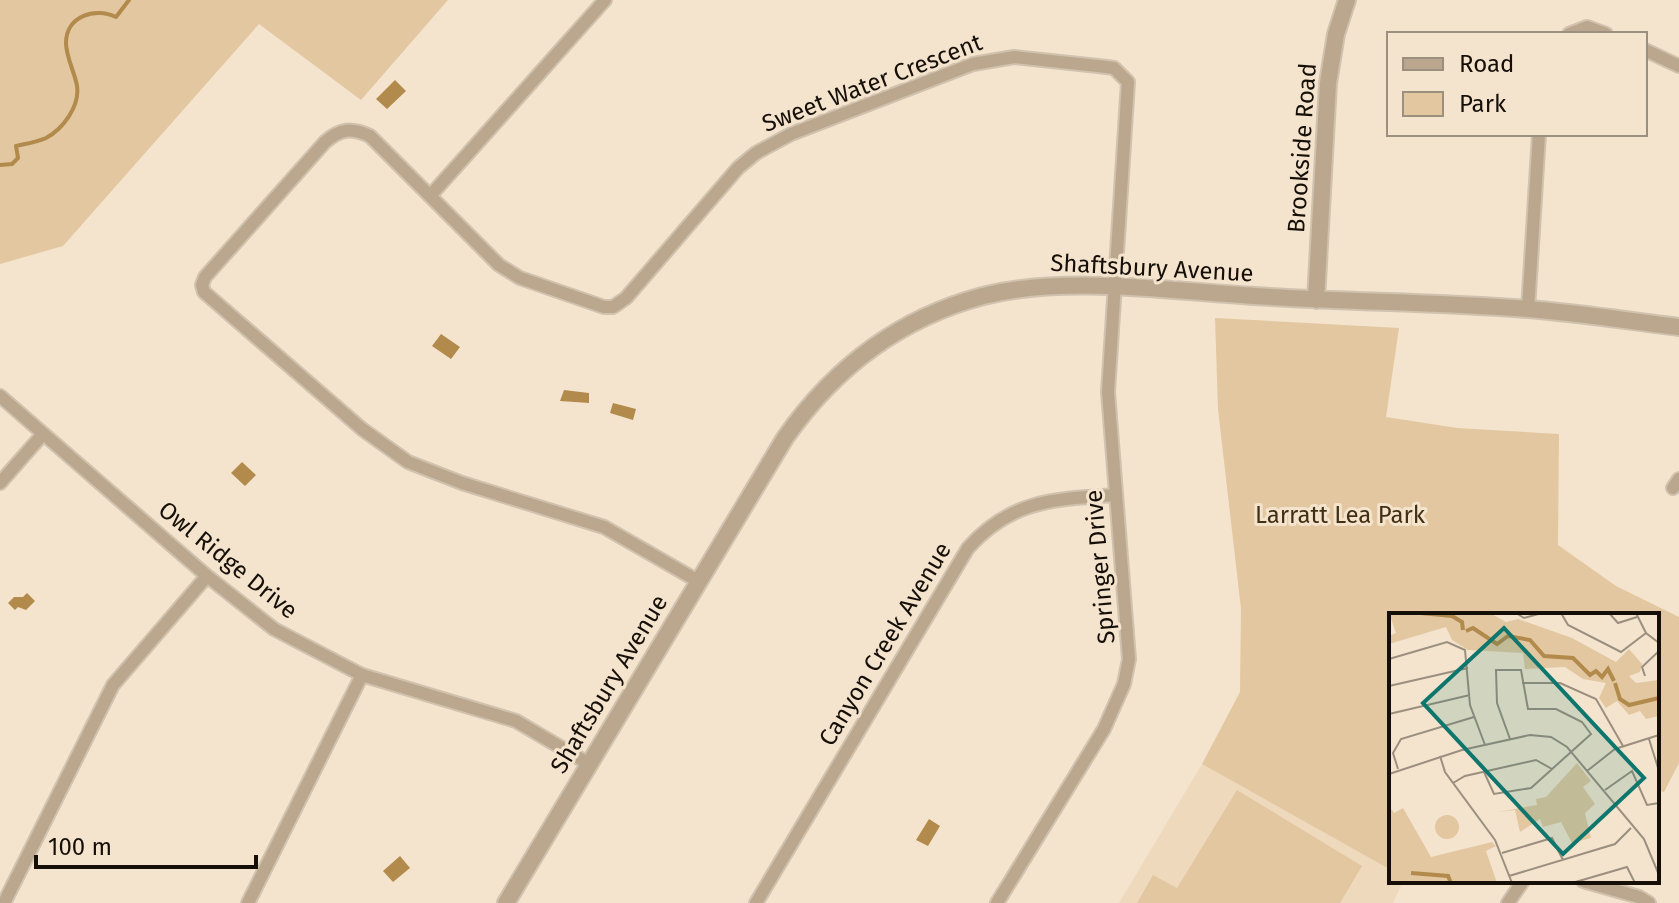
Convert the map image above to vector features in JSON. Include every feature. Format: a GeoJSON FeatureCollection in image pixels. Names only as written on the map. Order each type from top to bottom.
{"type":"FeatureCollection","features":[{"type":"Feature","properties":{"kind":"street"},"geometry":{"type":"LineString","coordinates":[[430,196],[605,0]]}},
{"type":"Feature","properties":{"kind":"street","name":"Brookside Road"},"geometry":{"type":"LineString","coordinates":[[1316,300],[1330,59],[1347,0]]}},
{"type":"Feature","properties":{"kind":"street"},"geometry":{"type":"LineString","coordinates":[[1574,32],[1587,27],[1601,32]]}},
{"type":"Feature","properties":{"kind":"street"},"geometry":{"type":"LineString","coordinates":[[1647,51],[1679,66]]}},
{"type":"Feature","properties":{"kind":"street","name":"Sweet Water Crescent"},"geometry":{"type":"LineString","coordinates":[[698,581],[604,527],[462,483],[408,462],[362,429],[204,292],[202,285],[205,277],[336,133],[348,129],[370,136],[491,258],[520,278],[604,307],[613,307],[626,298],[738,168],[773,142],[973,64],[997,58],[1023,57],[1114,68],[1128,82],[1115,288]]}},
{"type":"Feature","properties":{"kind":"street"},"geometry":{"type":"LineString","coordinates":[[1528,309],[1539,136]]}},
{"type":"Feature","properties":{"kind":"street","name":"Shaftsbury Avenue"},"geometry":{"type":"LineString","coordinates":[[506,903],[795,423],[818,394],[862,355],[914,322],[981,297],[1047,286],[1528,309],[1679,327]]}},
{"type":"Feature","properties":{"kind":"street","name":"Springer Drive"},"geometry":{"type":"LineString","coordinates":[[997,903],[1104,729],[1124,684],[1129,659],[1108,392],[1115,288]]}},
{"type":"Feature","properties":{"kind":"street","name":"Owl Ridge Drive"},"geometry":{"type":"LineString","coordinates":[[0,396],[207,576],[274,629],[362,675],[516,721],[589,764]]}},
{"type":"Feature","properties":{"kind":"street"},"geometry":{"type":"LineString","coordinates":[[0,483],[43,434]]}},
{"type":"Feature","properties":{"kind":"street","name":"Canyon Creek Avenue"},"geometry":{"type":"LineString","coordinates":[[756,903],[968,548],[996,521],[1022,507],[1055,499],[1115,495]]}},
{"type":"Feature","properties":{"kind":"street"},"geometry":{"type":"LineString","coordinates":[[4,903],[113,685],[207,576]]}},
{"type":"Feature","properties":{"kind":"street"},"geometry":{"type":"LineString","coordinates":[[248,903],[362,675]]}},
{"type":"Feature","properties":{"kind":"street"},"geometry":{"type":"LineString","coordinates":[[1508,903],[1522,883]]}},
{"type":"Feature","properties":{"kind":"street"},"geometry":{"type":"LineString","coordinates":[[1590,883],[1639,897],[1649,903]]}},
{"type":"Feature","properties":{"kind":"shaded area"},"geometry":{"type":"Polygon","coordinates":[[[395,80],[406,91],[387,109],[376,99],[395,80]]]}},
{"type":"Feature","properties":{"kind":"shaded area"},"geometry":{"type":"Polygon","coordinates":[[[441,334],[460,347],[451,359],[432,346],[441,334]]]}},
{"type":"Feature","properties":{"kind":"shaded area"},"geometry":{"type":"Polygon","coordinates":[[[564,390],[589,393],[589,403],[560,401],[564,390]]]}},
{"type":"Feature","properties":{"kind":"shaded area"},"geometry":{"type":"Polygon","coordinates":[[[613,403],[636,409],[633,420],[610,413],[613,403]]]}},
{"type":"Feature","properties":{"kind":"shaded area"},"geometry":{"type":"Polygon","coordinates":[[[242,462],[256,475],[245,486],[231,473],[242,462]]]}},
{"type":"Feature","properties":{"kind":"shaded area"},"geometry":{"type":"Polygon","coordinates":[[[27,593],[35,601],[26,610],[18,607],[15,610],[8,603],[14,597],[23,597],[27,593]]]}},
{"type":"Feature","properties":{"kind":"shaded area"},"geometry":{"type":"Polygon","coordinates":[[[1202,764],[1389,869],[1389,883],[1402,883],[1393,903],[1119,903],[1202,764]]]}},
{"type":"Feature","properties":{"kind":"shaded area"},"geometry":{"type":"Polygon","coordinates":[[[929,819],[940,826],[928,846],[916,840],[929,819]]]}},
{"type":"Feature","properties":{"kind":"shaded area"},"geometry":{"type":"Polygon","coordinates":[[[400,856],[410,868],[393,882],[383,871],[400,856]]]}},
{"type":"Feature","properties":{"kind":"green space"},"geometry":{"type":"Polygon","coordinates":[[[0,0],[448,0],[361,100],[259,24],[63,246],[0,264],[0,0]]]}},
{"type":"Feature","properties":{"kind":"green space","name":"Larratt Lea Park"},"geometry":{"type":"Polygon","coordinates":[[[1215,318],[1399,328],[1386,417],[1457,428],[1559,434],[1558,545],[1616,586],[1679,617],[1679,763],[1664,792],[1659,791],[1659,613],[1389,613],[1389,869],[1202,764],[1240,692],[1241,609],[1218,409],[1215,318]]]}},
{"type":"Feature","properties":{"kind":"green space"},"geometry":{"type":"Polygon","coordinates":[[[1237,790],[1362,866],[1340,903],[1137,903],[1153,875],[1177,888],[1237,790]]]}},
{"type":"Feature","properties":{"kind":"waterway"},"geometry":{"type":"LineString","coordinates":[[0,165],[12,164],[18,158],[16,146],[39,141],[52,134],[73,109],[77,86],[66,43],[71,26],[76,20],[91,14],[116,17],[129,0]]}}]}
